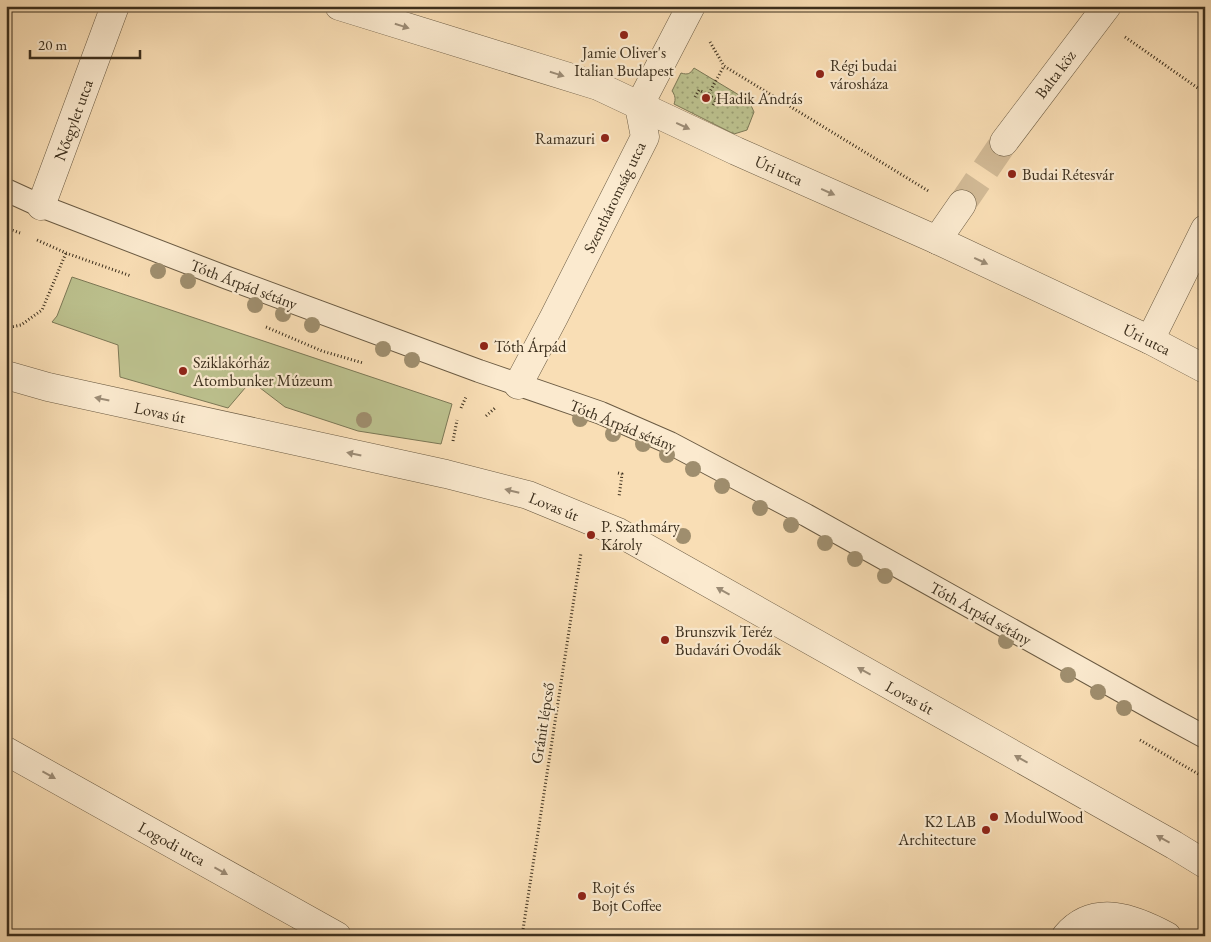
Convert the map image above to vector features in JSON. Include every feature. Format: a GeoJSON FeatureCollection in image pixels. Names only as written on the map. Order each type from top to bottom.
{"type":"FeatureCollection","features":[{"type":"Feature","properties":{"kind":"street","name":"Nőegylet utca"},"geometry":{"type":"LineString","coordinates":[[41,206],[115,6]]}},
{"type":"Feature","properties":{"kind":"street","name":"Úri utca"},"geometry":{"type":"LineString","coordinates":[[339,6],[598,86],[736,151],[937,240],[1150,340],[1205,369]]}},
{"type":"Feature","properties":{"kind":"street"},"geometry":{"type":"LineString","coordinates":[[638,106],[690,7]]}},
{"type":"Feature","properties":{"kind":"street","name":"Balta köz"},"geometry":{"type":"LineString","coordinates":[[1004,142],[1102,12]]}},
{"type":"Feature","properties":{"kind":"street","name":"Szentháromság utca"},"geometry":{"type":"LineString","coordinates":[[518,385],[645,137],[638,106]]}},
{"type":"Feature","properties":{"kind":"street","name":"Tóth Árpád sétány"},"geometry":{"type":"LineString","coordinates":[[6,190],[41,206],[233,280],[518,385],[600,413],[670,443],[806,515],[1205,737]]}},
{"type":"Feature","properties":{"kind":"street"},"geometry":{"type":"LineString","coordinates":[[937,240],[960,207]]}},
{"type":"Feature","properties":{"kind":"street"},"geometry":{"type":"LineString","coordinates":[[1150,340],[1205,229]]}},
{"type":"Feature","properties":{"kind":"street","name":"Lovas út"},"geometry":{"type":"LineString","coordinates":[[6,375],[48,387],[446,474],[528,495],[618,532],[1205,864]]}},
{"type":"Feature","properties":{"kind":"street","name":"Logodi utca"},"geometry":{"type":"LineString","coordinates":[[6,751],[337,936]]}},
{"type":"Feature","properties":{"kind":"street"},"geometry":{"type":"LineString","coordinates":[[1066,936],[1073,928],[1086,920],[1102,916],[1131,919],[1167,936]]}},
{"type":"Feature","properties":{"kind":"path"},"geometry":{"type":"LineString","coordinates":[[690,7],[724,66],[960,207]]}},
{"type":"Feature","properties":{"kind":"path"},"geometry":{"type":"LineString","coordinates":[[1102,12],[1205,93]]}},
{"type":"Feature","properties":{"kind":"path"},"geometry":{"type":"LineString","coordinates":[[6,228],[27,236]]}},
{"type":"Feature","properties":{"kind":"path"},"geometry":{"type":"LineString","coordinates":[[35,240],[131,276]]}},
{"type":"Feature","properties":{"kind":"path"},"geometry":{"type":"LineString","coordinates":[[6,328],[22,325],[42,310],[66,253]]}},
{"type":"Feature","properties":{"kind":"path"},"geometry":{"type":"LineString","coordinates":[[260,325],[322,351],[368,365]]}},
{"type":"Feature","properties":{"kind":"path","name":"Gránit lépcső"},"geometry":{"type":"LineString","coordinates":[[522,936],[581,551],[588,552]]}},
{"type":"Feature","properties":{"kind":"path"},"geometry":{"type":"LineString","coordinates":[[1133,735],[1205,778]]}},
{"type":"Feature","properties":{"kind":"green space"},"geometry":{"type":"Polygon","coordinates":[[[694,68],[749,101],[754,112],[747,130],[734,134],[674,104],[675,97],[672,91],[681,73],[689,74],[694,68]]]}},
{"type":"Feature","properties":{"kind":"green space"},"geometry":{"type":"Polygon","coordinates":[[[72,277],[452,404],[441,444],[358,431],[285,407],[251,381],[228,408],[120,377],[118,345],[52,322],[57,316],[72,277]]]}},
{"type":"Feature","properties":{"kind":"tunnel"},"geometry":{"type":"LineString","coordinates":[[962,204],[1004,142]]}},
{"type":"Feature","properties":{"kind":"place","name":"Jamie Oliver's Italian Budapest"},"geometry":{"type":"Point","coordinates":[624,35]}},
{"type":"Feature","properties":{"kind":"place","name":"Régi budai városháza"},"geometry":{"type":"Point","coordinates":[820,74]}},
{"type":"Feature","properties":{"kind":"place","name":"Hadik András"},"geometry":{"type":"Point","coordinates":[706,98]}},
{"type":"Feature","properties":{"kind":"place","name":"Ramazuri"},"geometry":{"type":"Point","coordinates":[605,138]}},
{"type":"Feature","properties":{"kind":"place","name":"Budai Rétesvár"},"geometry":{"type":"Point","coordinates":[1012,174]}},
{"type":"Feature","properties":{"kind":"place","name":"Tóth Árpád"},"geometry":{"type":"Point","coordinates":[484,346]}},
{"type":"Feature","properties":{"kind":"place","name":"Sziklakórház Atombunker Múzeum"},"geometry":{"type":"Point","coordinates":[183,371]}},
{"type":"Feature","properties":{"kind":"place","name":"P. Szathmáry Károly"},"geometry":{"type":"Point","coordinates":[591,535]}},
{"type":"Feature","properties":{"kind":"place","name":"Brunszvik Teréz Budavári Óvodák"},"geometry":{"type":"Point","coordinates":[665,640]}},
{"type":"Feature","properties":{"kind":"place","name":"ModulWood"},"geometry":{"type":"Point","coordinates":[994,817]}},
{"type":"Feature","properties":{"kind":"place","name":"K2 LAB Architecture"},"geometry":{"type":"Point","coordinates":[986,830]}},
{"type":"Feature","properties":{"kind":"place","name":"Rojt és Bojt Coffee"},"geometry":{"type":"Point","coordinates":[582,896]}}]}
